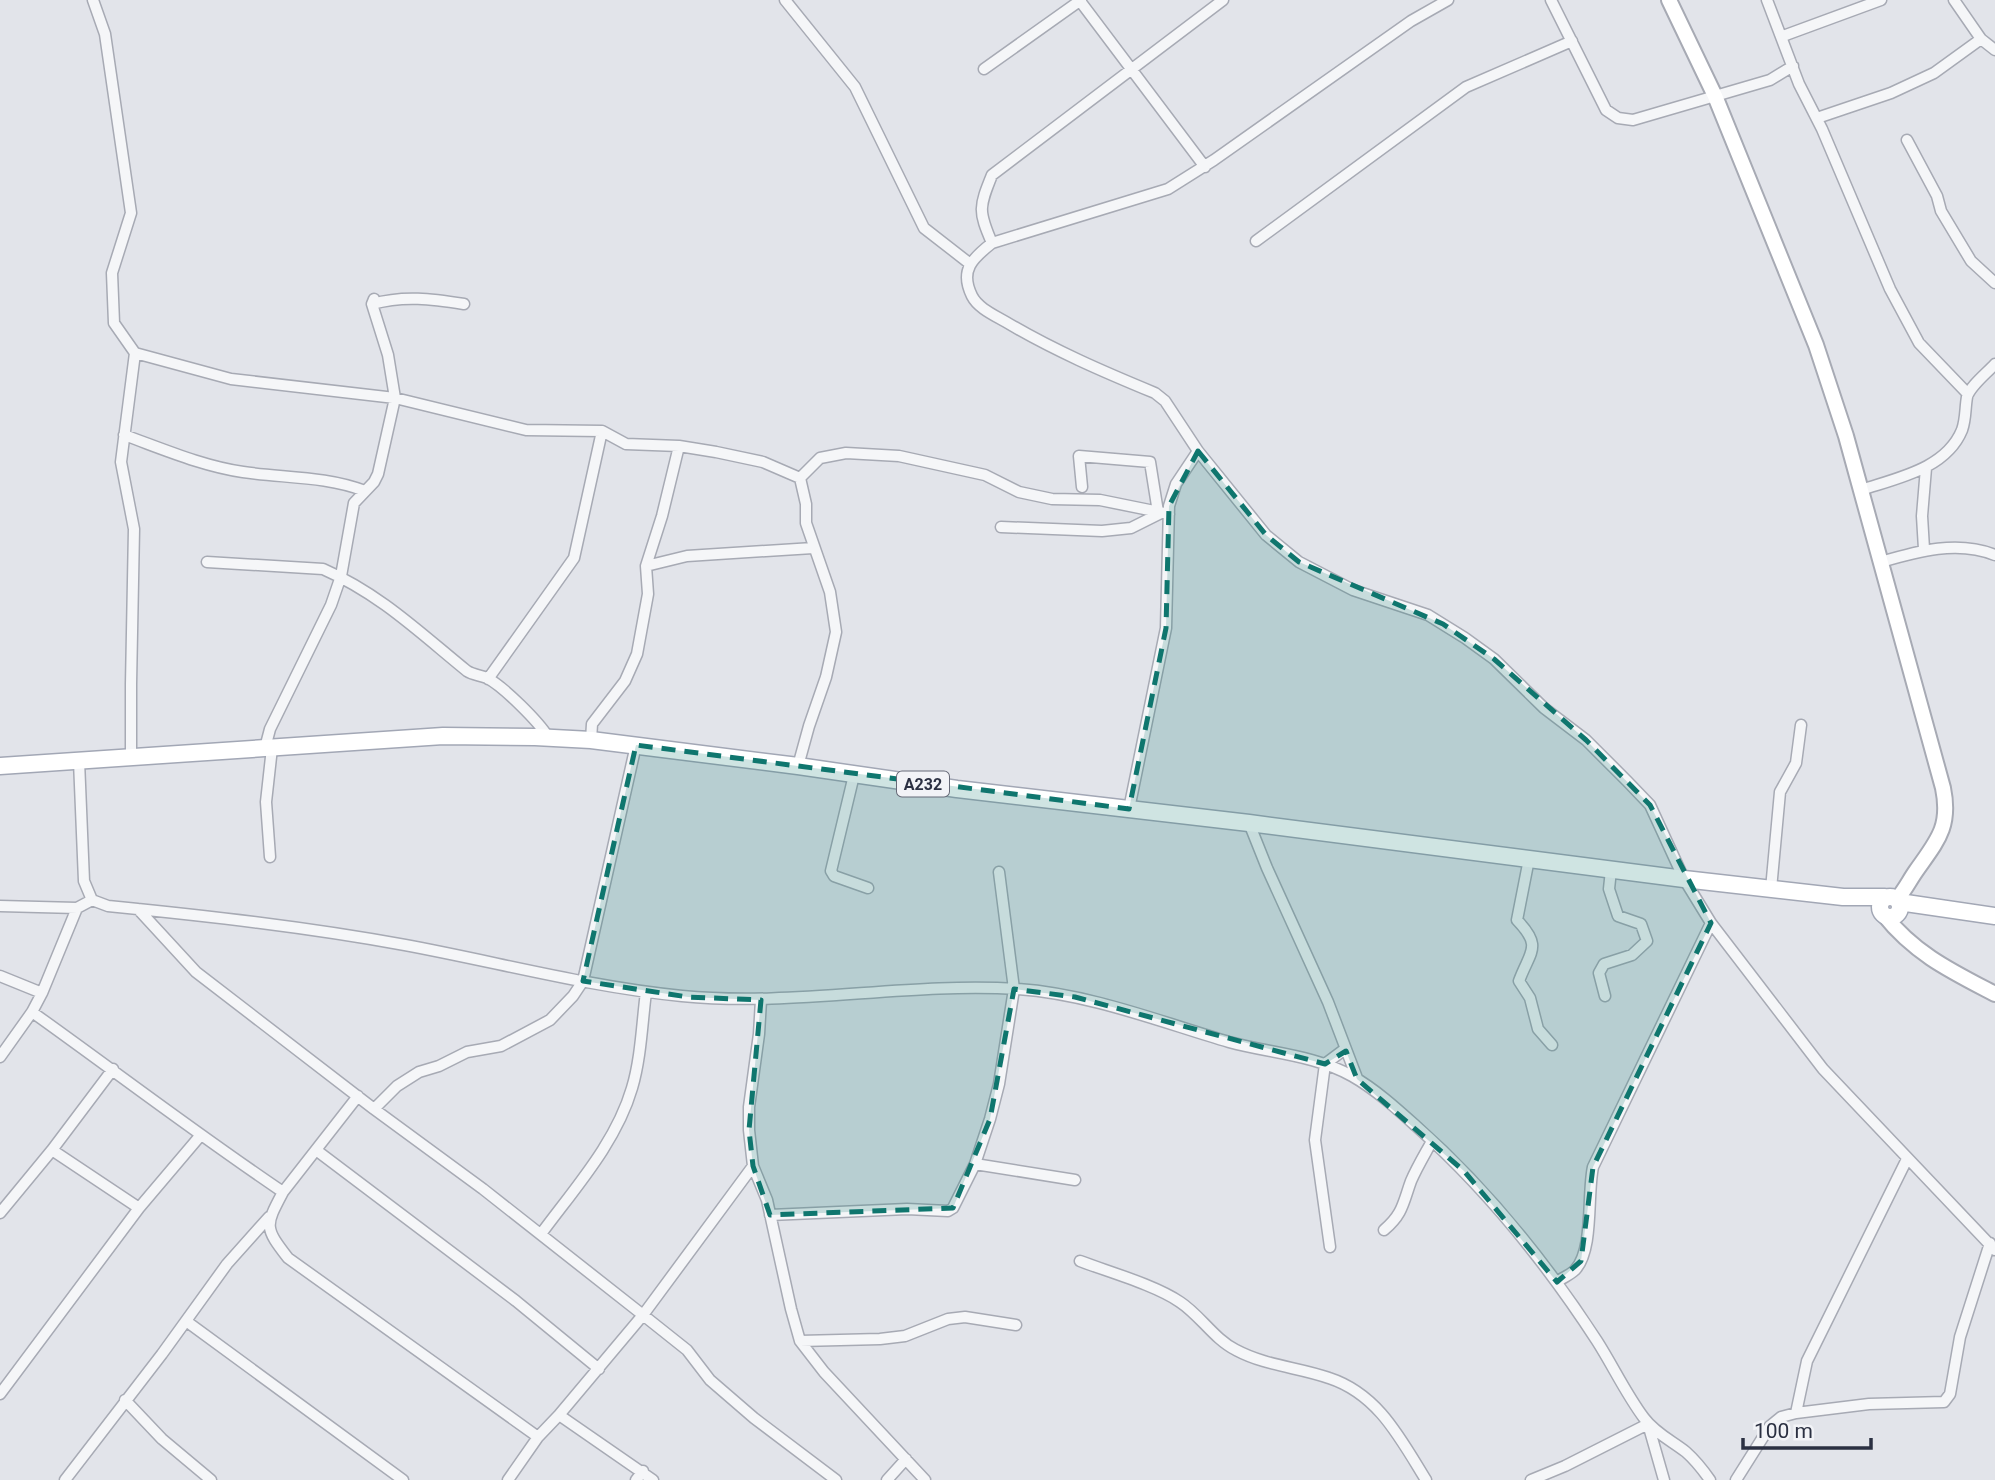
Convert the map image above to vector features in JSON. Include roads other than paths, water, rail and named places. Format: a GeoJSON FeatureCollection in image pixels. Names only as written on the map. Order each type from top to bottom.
{"type":"FeatureCollection","features":[{"type":"Feature","properties":{"kind":"main road"},"geometry":{"type":"LineString","coordinates":[[1669,0],[1715,96],[1816,345],[1861,490],[1945,802],[1941,832],[1908,886],[1891,906],[1907,940],[1936,964],[1995,994]]}},
{"type":"Feature","properties":{"kind":"main road","name":"A232"},"geometry":{"type":"LineString","coordinates":[[0,766],[443,736],[591,740],[1843,897],[1891,906],[1995,916]]}},
{"type":"Feature","properties":{"kind":"street"},"geometry":{"type":"LineString","coordinates":[[93,0],[105,34],[131,213],[112,273],[114,323],[135,354],[232,379],[395,397],[526,430],[602,431],[626,444],[678,446],[763,462],[800,478]]}},
{"type":"Feature","properties":{"kind":"street"},"geometry":{"type":"LineString","coordinates":[[785,0],[855,87],[925,228],[969,262]]}},
{"type":"Feature","properties":{"kind":"street"},"geometry":{"type":"LineString","coordinates":[[984,69],[1080,0],[1205,167]]}},
{"type":"Feature","properties":{"kind":"street"},"geometry":{"type":"LineString","coordinates":[[992,243],[982,220],[981,209],[992,175],[1223,0]]}},
{"type":"Feature","properties":{"kind":"street"},"geometry":{"type":"LineString","coordinates":[[1448,0],[1411,21],[1205,167],[1168,189],[992,243],[969,262],[969,289],[973,299],[984,309],[1042,343],[1155,393],[1165,401],[1198,451],[1231,489],[1265,535],[1298,562],[1353,590],[1428,615],[1443,624],[1494,659],[1544,708],[1586,740],[1650,805],[1684,879],[1711,923],[1823,1069],[1992,1246],[1961,1338],[1950,1394],[1944,1402],[1869,1404],[1781,1417],[1770,1426],[1736,1480]]}},
{"type":"Feature","properties":{"kind":"street"},"geometry":{"type":"LineString","coordinates":[[1551,0],[1606,110],[1618,118],[1633,120],[1770,80],[1793,66]]}},
{"type":"Feature","properties":{"kind":"street"},"geometry":{"type":"LineString","coordinates":[[1767,0],[1783,36],[1799,84],[1817,118],[1890,289],[1919,343],[1968,394]]}},
{"type":"Feature","properties":{"kind":"street"},"geometry":{"type":"LineString","coordinates":[[1783,36],[1881,0]]}},
{"type":"Feature","properties":{"kind":"street"},"geometry":{"type":"LineString","coordinates":[[1954,0],[1981,39],[1995,50]]}},
{"type":"Feature","properties":{"kind":"street"},"geometry":{"type":"LineString","coordinates":[[1817,118],[1891,93],[1934,73],[1981,39]]}},
{"type":"Feature","properties":{"kind":"street"},"geometry":{"type":"LineString","coordinates":[[1256,241],[1466,87],[1572,41]]}},
{"type":"Feature","properties":{"kind":"street"},"geometry":{"type":"LineString","coordinates":[[1907,140],[1937,196],[1941,211],[1971,261],[1995,283]]}},
{"type":"Feature","properties":{"kind":"street"},"geometry":{"type":"LineString","coordinates":[[270,858],[266,802],[270,729],[331,605],[341,576],[354,503],[378,474],[395,397],[388,355],[373,302],[422,298],[464,304]]}},
{"type":"Feature","properties":{"kind":"street"},"geometry":{"type":"LineString","coordinates":[[131,757],[134,529],[121,462],[135,354]]}},
{"type":"Feature","properties":{"kind":"street"},"geometry":{"type":"LineString","coordinates":[[1861,490],[1926,468],[1952,446],[1965,421],[1968,394],[1995,363]]}},
{"type":"Feature","properties":{"kind":"street"},"geometry":{"type":"LineString","coordinates":[[488,679],[574,558],[602,431]]}},
{"type":"Feature","properties":{"kind":"street"},"geometry":{"type":"LineString","coordinates":[[124,435],[191,459],[241,472],[344,484],[365,491]]}},
{"type":"Feature","properties":{"kind":"street"},"geometry":{"type":"LineString","coordinates":[[591,740],[592,724],[625,681],[637,654],[648,594],[646,566],[662,516],[678,446]]}},
{"type":"Feature","properties":{"kind":"street"},"geometry":{"type":"LineString","coordinates":[[1001,527],[1102,531],[1131,528],[1163,513],[1176,484],[1198,451]]}},
{"type":"Feature","properties":{"kind":"street"},"geometry":{"type":"LineString","coordinates":[[800,478],[820,458],[846,453],[899,456],[985,475],[1019,492],[1052,499],[1100,500],[1163,513]]}},
{"type":"Feature","properties":{"kind":"street"},"geometry":{"type":"LineString","coordinates":[[1082,487],[1079,456],[1150,462],[1163,513],[1166,628],[1129,809]]}},
{"type":"Feature","properties":{"kind":"street"},"geometry":{"type":"LineString","coordinates":[[1924,550],[1922,516],[1926,468]]}},
{"type":"Feature","properties":{"kind":"street"},"geometry":{"type":"LineString","coordinates":[[799,766],[826,677],[836,632],[830,592],[806,523],[806,504],[800,478]]}},
{"type":"Feature","properties":{"kind":"street"},"geometry":{"type":"LineString","coordinates":[[646,566],[687,556],[813,548]]}},
{"type":"Feature","properties":{"kind":"street"},"geometry":{"type":"LineString","coordinates":[[1881,562],[1924,550],[1978,548],[1995,555]]}},
{"type":"Feature","properties":{"kind":"street"},"geometry":{"type":"LineString","coordinates":[[207,562],[324,569],[341,576],[391,607],[471,674],[488,679],[540,724],[548,737]]}},
{"type":"Feature","properties":{"kind":"street"},"geometry":{"type":"LineString","coordinates":[[1771,889],[1780,793],[1796,764],[1801,725]]}},
{"type":"Feature","properties":{"kind":"street"},"geometry":{"type":"LineString","coordinates":[[374,1109],[397,1086],[419,1072],[439,1066],[467,1052],[501,1046],[550,1020],[573,996],[583,981],[636,745]]}},
{"type":"Feature","properties":{"kind":"street"},"geometry":{"type":"LineString","coordinates":[[79,761],[84,881],[92,900],[108,906],[224,916],[402,945],[646,992],[688,997],[761,1000],[916,990],[1014,989],[1075,997],[1237,1044],[1325,1064],[1357,1079],[1386,1100],[1432,1141],[1506,1216],[1557,1282],[1648,1424],[1664,1480]]}},
{"type":"Feature","properties":{"kind":"street"},"geometry":{"type":"LineString","coordinates":[[854,775],[831,871],[834,876],[868,888]]}},
{"type":"Feature","properties":{"kind":"street"},"geometry":{"type":"LineString","coordinates":[[1250,823],[1267,868],[1328,1002],[1357,1079]]}},
{"type":"Feature","properties":{"kind":"street"},"geometry":{"type":"LineString","coordinates":[[1529,859],[1517,920],[1531,935],[1532,952],[1519,981],[1530,998],[1538,1029],[1552,1045]]}},
{"type":"Feature","properties":{"kind":"street"},"geometry":{"type":"LineString","coordinates":[[1605,996],[1599,974],[1604,964],[1632,956],[1647,941],[1641,924],[1618,916],[1609,889],[1611,870]]}},
{"type":"Feature","properties":{"kind":"street"},"geometry":{"type":"LineString","coordinates":[[770,1215],[907,1209],[948,1210],[957,1202],[975,1164],[990,1119],[999,1084],[1014,989],[999,872]]}},
{"type":"Feature","properties":{"kind":"street"},"geometry":{"type":"LineString","coordinates":[[0,906],[77,908],[92,900]]}},
{"type":"Feature","properties":{"kind":"street"},"geometry":{"type":"LineString","coordinates":[[0,1057],[42,993],[77,908]]}},
{"type":"Feature","properties":{"kind":"street"},"geometry":{"type":"LineString","coordinates":[[138,909],[196,972],[541,1234],[687,1350],[710,1380],[754,1418],[836,1480]]}},
{"type":"Feature","properties":{"kind":"street"},"geometry":{"type":"LineString","coordinates":[[1557,1282],[1575,1270],[1581,1261],[1586,1247],[1589,1182],[1593,1167],[1711,923]]}},
{"type":"Feature","properties":{"kind":"street"},"geometry":{"type":"LineString","coordinates":[[0,976],[42,993]]}},
{"type":"Feature","properties":{"kind":"street"},"geometry":{"type":"LineString","coordinates":[[541,1234],[603,1150],[624,1111],[633,1087],[646,992]]}},
{"type":"Feature","properties":{"kind":"street"},"geometry":{"type":"LineString","coordinates":[[761,1000],[749,1107],[753,1166],[767,1200],[800,1341],[824,1372],[925,1480]]}},
{"type":"Feature","properties":{"kind":"street"},"geometry":{"type":"LineString","coordinates":[[32,1012],[113,1069],[200,1136],[283,1192]]}},
{"type":"Feature","properties":{"kind":"street"},"geometry":{"type":"LineString","coordinates":[[1330,1247],[1315,1140],[1325,1064],[1345,1049]]}},
{"type":"Feature","properties":{"kind":"street"},"geometry":{"type":"LineString","coordinates":[[0,1213],[113,1069]]}},
{"type":"Feature","properties":{"kind":"street"},"geometry":{"type":"LineString","coordinates":[[65,1480],[227,1264],[269,1217],[283,1192],[358,1096]]}},
{"type":"Feature","properties":{"kind":"street"},"geometry":{"type":"LineString","coordinates":[[0,1394],[139,1208],[200,1136]]}},
{"type":"Feature","properties":{"kind":"street"},"geometry":{"type":"LineString","coordinates":[[1384,1230],[1396,1220],[1403,1208],[1412,1180],[1432,1141]]}},
{"type":"Feature","properties":{"kind":"street"},"geometry":{"type":"LineString","coordinates":[[52,1150],[139,1208]]}},
{"type":"Feature","properties":{"kind":"street"},"geometry":{"type":"LineString","coordinates":[[316,1150],[516,1301],[599,1369]]}},
{"type":"Feature","properties":{"kind":"street"},"geometry":{"type":"LineString","coordinates":[[1796,1413],[1807,1361],[1908,1159]]}},
{"type":"Feature","properties":{"kind":"street"},"geometry":{"type":"LineString","coordinates":[[975,1164],[1075,1180]]}},
{"type":"Feature","properties":{"kind":"street"},"geometry":{"type":"LineString","coordinates":[[508,1480],[538,1437],[643,1315],[753,1166]]}},
{"type":"Feature","properties":{"kind":"street"},"geometry":{"type":"LineString","coordinates":[[269,1217],[271,1236],[288,1258],[538,1437]]}},
{"type":"Feature","properties":{"kind":"street"},"geometry":{"type":"LineString","coordinates":[[1080,1261],[1163,1293],[1181,1303],[1206,1327],[1243,1354],[1263,1363],[1328,1377],[1354,1388],[1381,1411],[1426,1480]]}},
{"type":"Feature","properties":{"kind":"street"},"geometry":{"type":"LineString","coordinates":[[800,1341],[868,1340],[905,1336],[948,1319],[965,1317],[1016,1325]]}},
{"type":"Feature","properties":{"kind":"street"},"geometry":{"type":"LineString","coordinates":[[186,1321],[402,1480]]}},
{"type":"Feature","properties":{"kind":"street"},"geometry":{"type":"LineString","coordinates":[[125,1400],[162,1439],[211,1480]]}},
{"type":"Feature","properties":{"kind":"street"},"geometry":{"type":"LineString","coordinates":[[559,1415],[653,1480]]}},
{"type":"Feature","properties":{"kind":"street"},"geometry":{"type":"LineString","coordinates":[[1531,1480],[1648,1424]]}},
{"type":"Feature","properties":{"kind":"street"},"geometry":{"type":"LineString","coordinates":[[1648,1424],[1686,1452],[1710,1480]]}},
{"type":"Feature","properties":{"kind":"street"},"geometry":{"type":"LineString","coordinates":[[887,1480],[906,1459]]}},
{"type":"Feature","properties":{"kind":"street"},"geometry":{"type":"LineString","coordinates":[[636,1480],[643,1471]]}}]}
